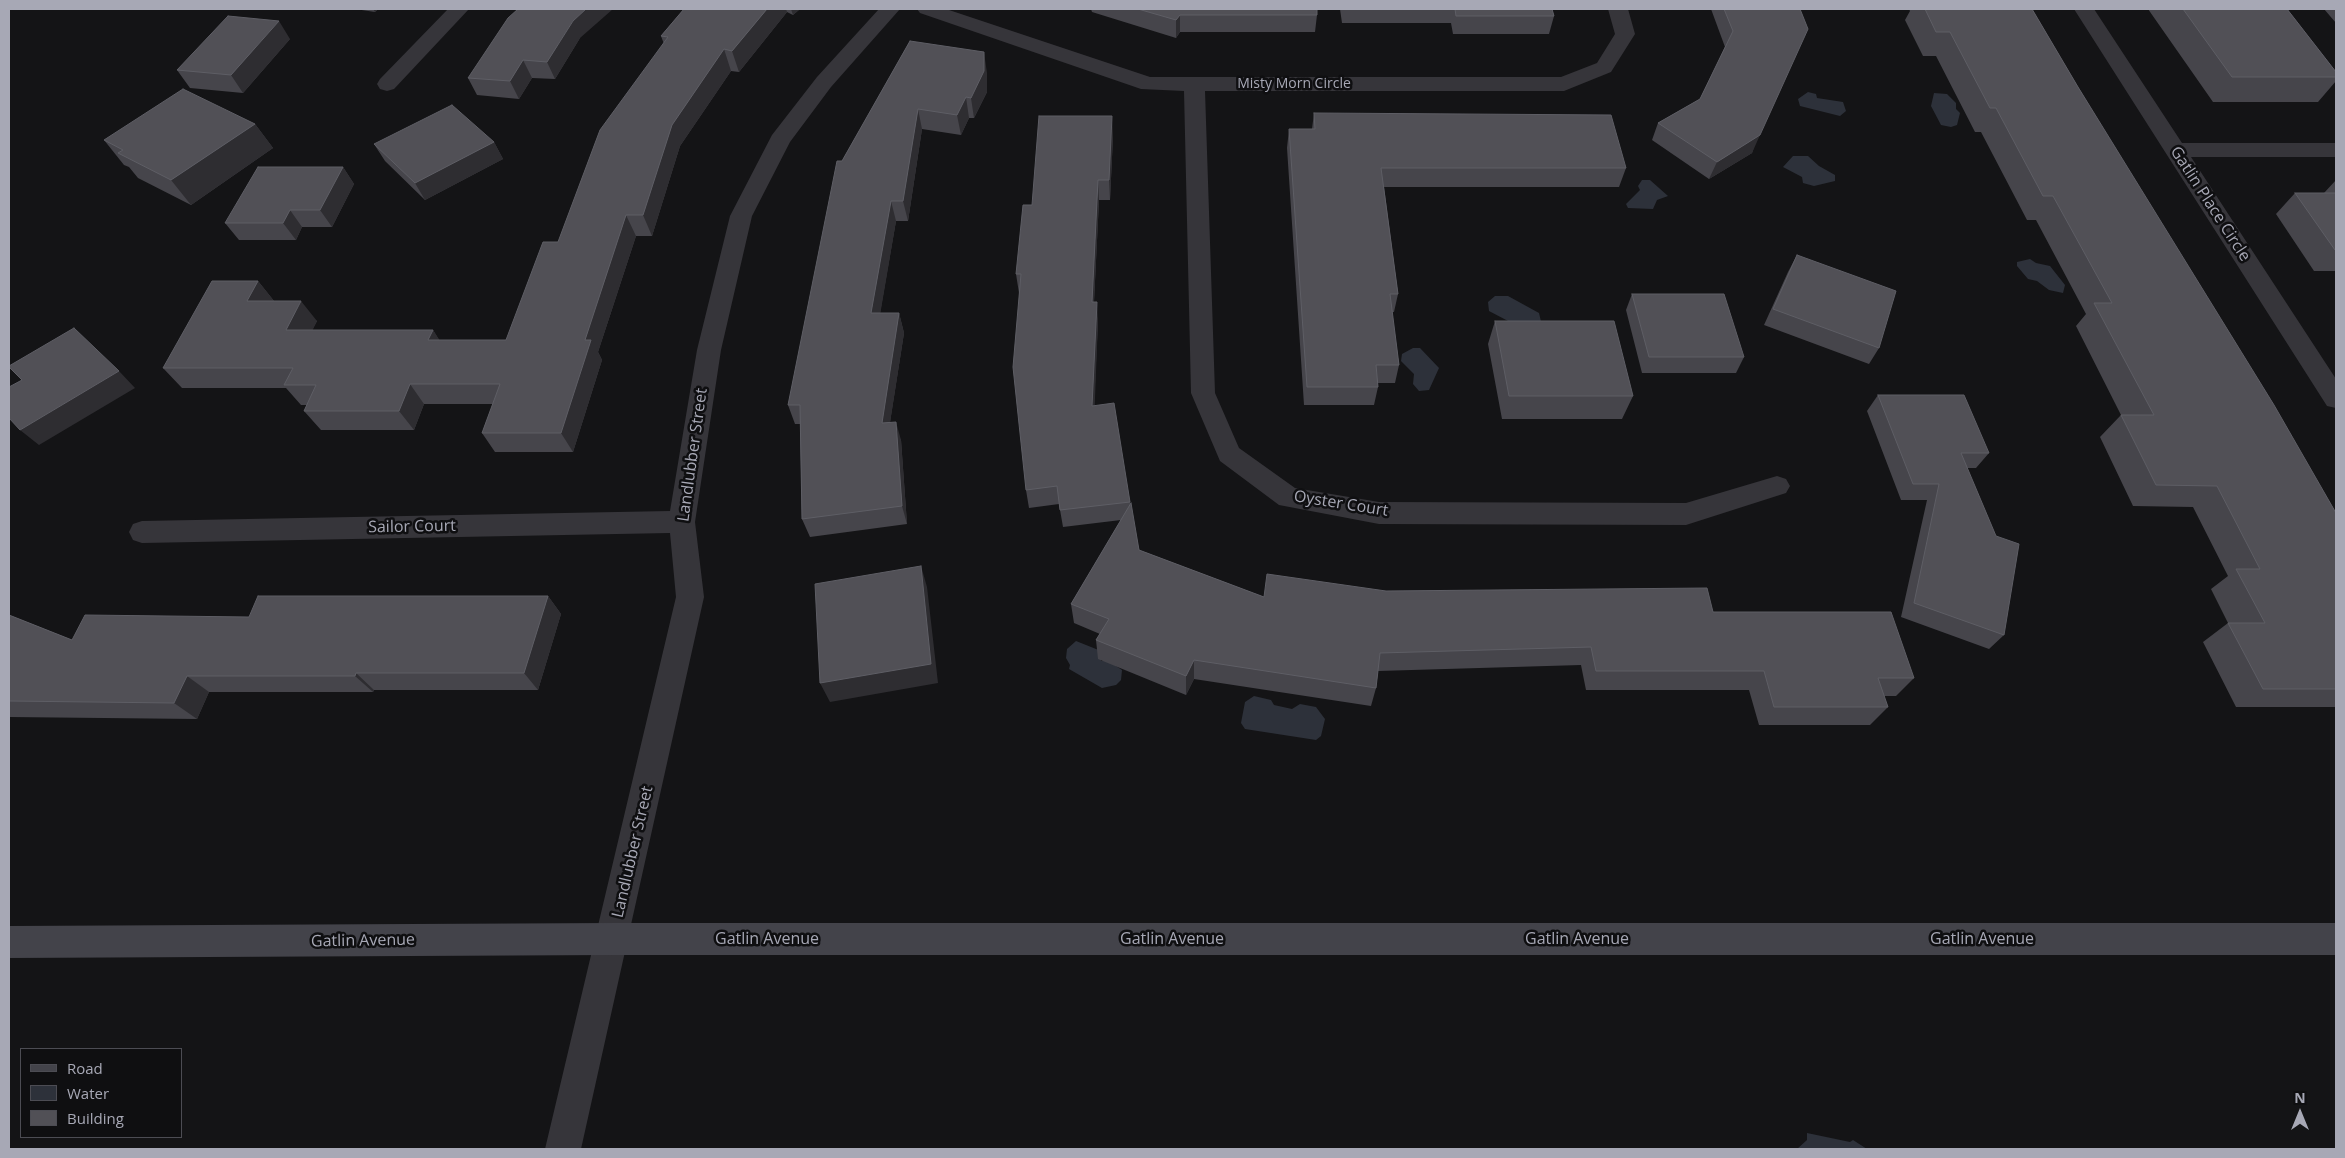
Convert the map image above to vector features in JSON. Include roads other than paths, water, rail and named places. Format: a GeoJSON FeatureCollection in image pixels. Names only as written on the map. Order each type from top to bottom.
{"type":"FeatureCollection","features":[{"type":"Feature","properties":{"kind":"street"},"geometry":{"type":"LineString","coordinates":[[387,84],[459,9]]}},
{"type":"Feature","properties":{"kind":"street","name":"Landlubber Street"},"geometry":{"type":"LineString","coordinates":[[563,1149],[613,939],[690,597],[682,522],[709,350],[741,216],[780,140],[824,82],[890,9]]}},
{"type":"Feature","properties":{"kind":"street","name":"Misty Morn Circle"},"geometry":{"type":"LineString","coordinates":[[927,9],[1148,84],[1564,84],[1604,67],[1625,34],[1618,9]]}},
{"type":"Feature","properties":{"kind":"street","name":"Gatlin Place Circle"},"geometry":{"type":"LineString","coordinates":[[2084,9],[2336,399]]}},
{"type":"Feature","properties":{"kind":"street","name":"Oyster Court"},"geometry":{"type":"LineString","coordinates":[[1194,84],[1203,393],[1229,454],[1288,497],[1379,513],[1686,514],[1777,486]]}},
{"type":"Feature","properties":{"kind":"street"},"geometry":{"type":"LineString","coordinates":[[2174,150],[2336,150]]}},
{"type":"Feature","properties":{"kind":"street","name":"Sailor Court"},"geometry":{"type":"LineString","coordinates":[[142,532],[682,522]]}},
{"type":"Feature","properties":{"kind":"street","name":"Gatlin Avenue"},"geometry":{"type":"LineString","coordinates":[[9,942],[613,939],[2336,939]]}},
{"type":"Feature","properties":{"kind":"water"},"geometry":{"type":"Polygon","coordinates":[[[1808,92],[1816,94],[1817,98],[1843,102],[1846,111],[1840,116],[1800,106],[1798,99],[1808,92]]]}},
{"type":"Feature","properties":{"kind":"water"},"geometry":{"type":"Polygon","coordinates":[[[1934,93],[1947,94],[1956,103],[1956,109],[1960,113],[1957,125],[1951,127],[1941,125],[1931,106],[1934,93]]]}},
{"type":"Feature","properties":{"kind":"water"},"geometry":{"type":"Polygon","coordinates":[[[1793,156],[1808,156],[1819,166],[1835,175],[1835,181],[1814,186],[1803,183],[1802,177],[1783,167],[1793,156]]]}},
{"type":"Feature","properties":{"kind":"water"},"geometry":{"type":"Polygon","coordinates":[[[1642,180],[1650,180],[1668,196],[1657,200],[1653,209],[1628,208],[1626,204],[1640,190],[1638,186],[1642,180]]]}},
{"type":"Feature","properties":{"kind":"water"},"geometry":{"type":"Polygon","coordinates":[[[2030,259],[2036,263],[2050,266],[2065,285],[2063,293],[2049,290],[2037,281],[2028,279],[2017,266],[2017,262],[2030,259]]]}},
{"type":"Feature","properties":{"kind":"water"},"geometry":{"type":"Polygon","coordinates":[[[1495,296],[1508,296],[1539,313],[1543,330],[1510,322],[1489,311],[1488,302],[1495,296]]]}},
{"type":"Feature","properties":{"kind":"water"},"geometry":{"type":"Polygon","coordinates":[[[1413,348],[1420,348],[1439,368],[1429,390],[1419,391],[1413,384],[1414,374],[1401,361],[1402,354],[1413,348]]]}},
{"type":"Feature","properties":{"kind":"water"},"geometry":{"type":"Polygon","coordinates":[[[1076,641],[1101,651],[1101,661],[1107,660],[1122,670],[1121,680],[1116,685],[1102,688],[1069,669],[1070,665],[1066,658],[1067,649],[1076,641]]]}},
{"type":"Feature","properties":{"kind":"water"},"geometry":{"type":"Polygon","coordinates":[[[1254,696],[1271,700],[1274,705],[1292,709],[1300,704],[1316,707],[1325,719],[1321,736],[1316,740],[1245,729],[1241,723],[1245,702],[1254,696]]]}},
{"type":"Feature","properties":{"kind":"water"},"geometry":{"type":"Polygon","coordinates":[[[1807,1133],[1850,1142],[1853,1140],[1867,1149],[1797,1149],[1807,1140],[1807,1133]]]}}]}
